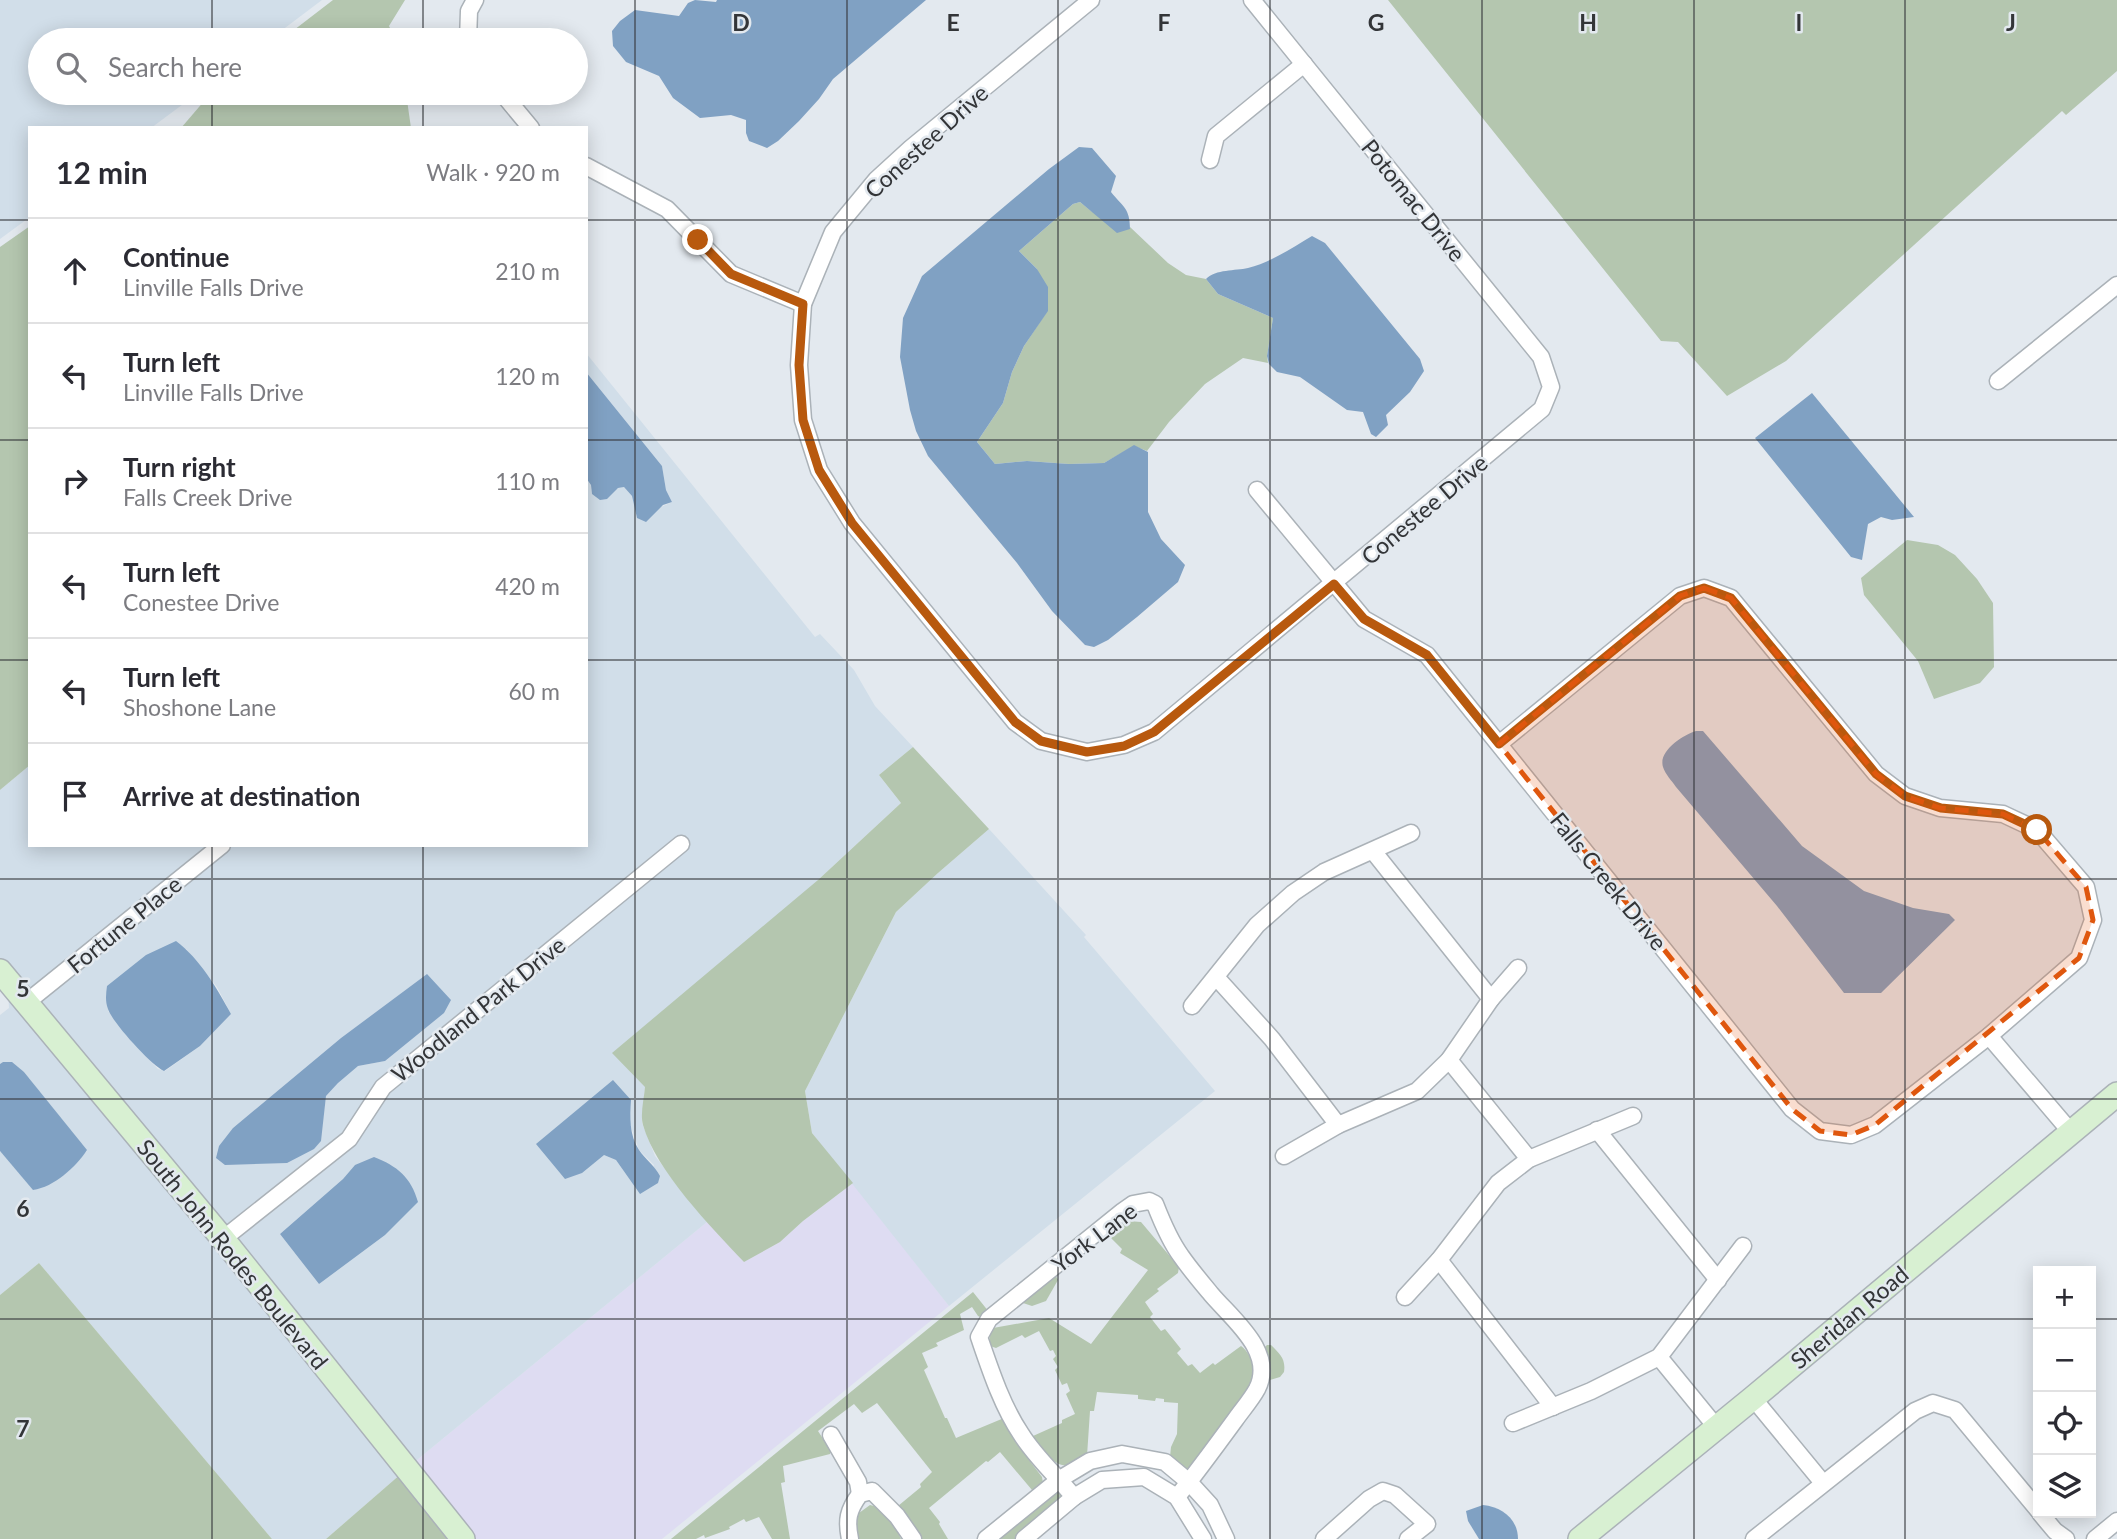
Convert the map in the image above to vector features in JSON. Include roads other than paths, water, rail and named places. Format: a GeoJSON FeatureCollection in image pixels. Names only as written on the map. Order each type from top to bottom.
{"type":"FeatureCollection","features":[{"type":"Feature","properties":{"kind":"main road","name":"South John Rodes Boulevard"},"geometry":{"type":"LineString","coordinates":[[0,971],[223,1239],[463,1539]]}},
{"type":"Feature","properties":{"kind":"main road","name":"Sheridan Road"},"geometry":{"type":"LineString","coordinates":[[1580,1539],[2117,1094]]}},
{"type":"Feature","properties":{"kind":"street"},"geometry":{"type":"LineString","coordinates":[[468,28],[469,11],[475,0]]}},
{"type":"Feature","properties":{"kind":"street","name":"Conestee Drive"},"geometry":{"type":"LineString","coordinates":[[1091,0],[876,180],[833,232],[803,304],[799,365],[803,420],[819,470],[852,523],[1015,722],[1041,741],[1087,752],[1124,746],[1154,732],[1542,409]]}},
{"type":"Feature","properties":{"kind":"street","name":"Potomac Drive"},"geometry":{"type":"LineString","coordinates":[[1252,0],[1541,357],[1551,387],[1542,409]]}},
{"type":"Feature","properties":{"kind":"street"},"geometry":{"type":"LineString","coordinates":[[1210,160],[1216,136],[1304,64]]}},
{"type":"Feature","properties":{"kind":"street"},"geometry":{"type":"LineString","coordinates":[[512,105],[529,126]]}},
{"type":"Feature","properties":{"kind":"street"},"geometry":{"type":"LineString","coordinates":[[588,167],[667,209],[731,274],[803,304]]}},
{"type":"Feature","properties":{"kind":"street"},"geometry":{"type":"LineString","coordinates":[[1998,381],[2117,285]]}},
{"type":"Feature","properties":{"kind":"street","name":"Falls Creek Drive"},"geometry":{"type":"LineString","coordinates":[[1258,490],[1364,619],[1427,655],[1793,1109],[1820,1131],[1851,1135],[1875,1125],[1989,1035],[2079,958],[2093,920],[2086,887],[2037,830],[2003,814],[1941,808],[1905,796],[1876,774],[1731,598],[1704,588],[1680,596],[1499,744]]}},
{"type":"Feature","properties":{"kind":"street"},"geometry":{"type":"LineString","coordinates":[[1192,1006],[1257,925],[1293,893],[1324,872],[1411,833]]}},
{"type":"Feature","properties":{"kind":"street","name":"Woodland Park Drive"},"geometry":{"type":"LineString","coordinates":[[223,1239],[349,1139],[383,1087],[681,844]]}},
{"type":"Feature","properties":{"kind":"street","name":"Fortune Place"},"geometry":{"type":"LineString","coordinates":[[27,1002],[220,847]]}},
{"type":"Feature","properties":{"kind":"street"},"geometry":{"type":"LineString","coordinates":[[1373,851],[1491,999]]}},
{"type":"Feature","properties":{"kind":"street"},"geometry":{"type":"LineString","coordinates":[[1284,1156],[1338,1125],[1417,1091],[1449,1060],[1491,999],[1518,968]]}},
{"type":"Feature","properties":{"kind":"street"},"geometry":{"type":"LineString","coordinates":[[1216,977],[1272,1040],[1338,1125]]}},
{"type":"Feature","properties":{"kind":"street"},"geometry":{"type":"LineString","coordinates":[[1989,1035],[2070,1131]]}},
{"type":"Feature","properties":{"kind":"street"},"geometry":{"type":"LineString","coordinates":[[1449,1060],[1529,1159]]}},
{"type":"Feature","properties":{"kind":"street"},"geometry":{"type":"LineString","coordinates":[[1405,1297],[1439,1260],[1498,1184],[1529,1159],[1633,1116]]}},
{"type":"Feature","properties":{"kind":"street"},"geometry":{"type":"LineString","coordinates":[[1597,1129],[1718,1280]]}},
{"type":"Feature","properties":{"kind":"street","name":"York Lane"},"geometry":{"type":"LineString","coordinates":[[1074,1497],[1059,1479],[1048,1471],[1020,1433],[1004,1401],[979,1337],[989,1320],[1102,1228],[1133,1204],[1149,1201],[1155,1204],[1179,1254],[1253,1343],[1261,1374],[1258,1388],[1177,1497]]}},
{"type":"Feature","properties":{"kind":"street"},"geometry":{"type":"LineString","coordinates":[[1513,1423],[1591,1391],[1659,1357],[1743,1246]]}},
{"type":"Feature","properties":{"kind":"street"},"geometry":{"type":"LineString","coordinates":[[1439,1260],[1553,1407]]}},
{"type":"Feature","properties":{"kind":"street"},"geometry":{"type":"LineString","coordinates":[[1659,1357],[1717,1428]]}},
{"type":"Feature","properties":{"kind":"street"},"geometry":{"type":"LineString","coordinates":[[1753,1398],[1823,1483]]}},
{"type":"Feature","properties":{"kind":"street"},"geometry":{"type":"LineString","coordinates":[[1754,1539],[1915,1411],[1933,1403],[1955,1410],[2033,1505]]}},
{"type":"Feature","properties":{"kind":"street"},"geometry":{"type":"LineString","coordinates":[[831,1435],[858,1482],[860,1494]]}},
{"type":"Feature","properties":{"kind":"street"},"geometry":{"type":"LineString","coordinates":[[986,1539],[1059,1479],[1090,1461],[1122,1454],[1165,1462],[1189,1482],[1210,1505],[1226,1539]]}},
{"type":"Feature","properties":{"kind":"street"},"geometry":{"type":"LineString","coordinates":[[1024,1539],[1074,1497],[1102,1480],[1143,1477],[1177,1497],[1203,1539]]}},
{"type":"Feature","properties":{"kind":"street"},"geometry":{"type":"LineString","coordinates":[[850,1539],[847,1522],[854,1503],[860,1494],[872,1491],[897,1516],[912,1539]]}},
{"type":"Feature","properties":{"kind":"street"},"geometry":{"type":"LineString","coordinates":[[1329,1537],[1369,1499],[1383,1491],[1395,1495],[1427,1524],[1408,1539]]}},
{"type":"Feature","properties":{"kind":"street"},"geometry":{"type":"LineString","coordinates":[[2044,1518],[2066,1539]]}},
{"type":"Feature","properties":{"kind":"street"},"geometry":{"type":"LineString","coordinates":[[2095,1539],[2117,1521]]}},
{"type":"Feature","properties":{"kind":"water"},"geometry":{"type":"Polygon","coordinates":[[[695,0],[926,0],[833,79],[799,121],[767,148],[749,141],[746,120],[731,115],[700,118],[673,98],[659,76],[626,62],[613,46],[612,31],[635,10],[679,16],[688,3],[695,0]]]}},
{"type":"Feature","properties":{"kind":"water"},"geometry":{"type":"Polygon","coordinates":[[[1079,147],[1092,148],[1116,176],[1111,192],[1127,212],[1130,229],[1117,233],[1080,202],[1073,204],[1019,251],[1037,269],[1048,287],[1048,311],[1024,346],[1012,372],[1003,403],[977,442],[995,464],[1027,461],[1104,463],[1134,445],[1148,452],[1148,512],[1161,539],[1185,565],[1178,582],[1108,640],[1094,647],[1085,645],[1052,611],[1017,563],[928,456],[910,410],[900,357],[903,318],[922,276],[1079,147]]]}},
{"type":"Feature","properties":{"kind":"water"},"geometry":{"type":"Polygon","coordinates":[[[1312,236],[1325,243],[1420,359],[1424,371],[1410,392],[1386,415],[1388,425],[1376,437],[1371,434],[1363,412],[1347,410],[1300,377],[1277,372],[1269,364],[1267,356],[1273,318],[1218,294],[1206,279],[1220,272],[1248,268],[1265,262],[1312,236]]]}},
{"type":"Feature","properties":{"kind":"water"},"geometry":{"type":"Polygon","coordinates":[[[588,374],[662,466],[666,490],[672,502],[663,505],[646,522],[637,518],[632,496],[624,487],[618,488],[607,499],[600,500],[592,494],[588,481],[588,374]]]}},
{"type":"Feature","properties":{"kind":"water"},"geometry":{"type":"Polygon","coordinates":[[[1812,393],[1914,517],[1892,520],[1881,517],[1868,524],[1862,560],[1851,557],[1755,438],[1812,393]]]}},
{"type":"Feature","properties":{"kind":"water"},"geometry":{"type":"Polygon","coordinates":[[[1696,731],[1703,731],[1802,846],[1864,891],[1913,908],[1949,914],[1955,920],[1881,993],[1844,993],[1777,906],[1667,775],[1662,761],[1664,755],[1679,740],[1696,731]]]}},
{"type":"Feature","properties":{"kind":"water"},"geometry":{"type":"Polygon","coordinates":[[[176,941],[200,965],[231,1014],[200,1046],[164,1071],[124,1033],[108,1009],[106,992],[107,986],[146,955],[176,941]]]}},
{"type":"Feature","properties":{"kind":"water"},"geometry":{"type":"Polygon","coordinates":[[[427,974],[451,1000],[444,1013],[385,1061],[358,1066],[338,1083],[326,1096],[321,1141],[314,1149],[287,1163],[225,1165],[216,1158],[219,1146],[233,1128],[341,1038],[427,974]]]}},
{"type":"Feature","properties":{"kind":"water"},"geometry":{"type":"Polygon","coordinates":[[[12,1062],[24,1072],[87,1150],[64,1175],[41,1188],[33,1190],[0,1151],[0,1064],[12,1062]]]}},
{"type":"Feature","properties":{"kind":"water"},"geometry":{"type":"Polygon","coordinates":[[[613,1080],[631,1100],[633,1138],[641,1153],[660,1176],[658,1183],[640,1194],[616,1160],[604,1155],[582,1173],[565,1179],[536,1144],[613,1080]]]}},
{"type":"Feature","properties":{"kind":"water"},"geometry":{"type":"Polygon","coordinates":[[[374,1157],[390,1164],[407,1179],[418,1202],[385,1235],[319,1284],[280,1234],[343,1179],[355,1165],[374,1157]]]}},
{"type":"Feature","properties":{"kind":"water"},"geometry":{"type":"Polygon","coordinates":[[[1483,1505],[1508,1515],[1515,1526],[1518,1539],[1479,1539],[1468,1521],[1466,1511],[1483,1505]]]}}]}
